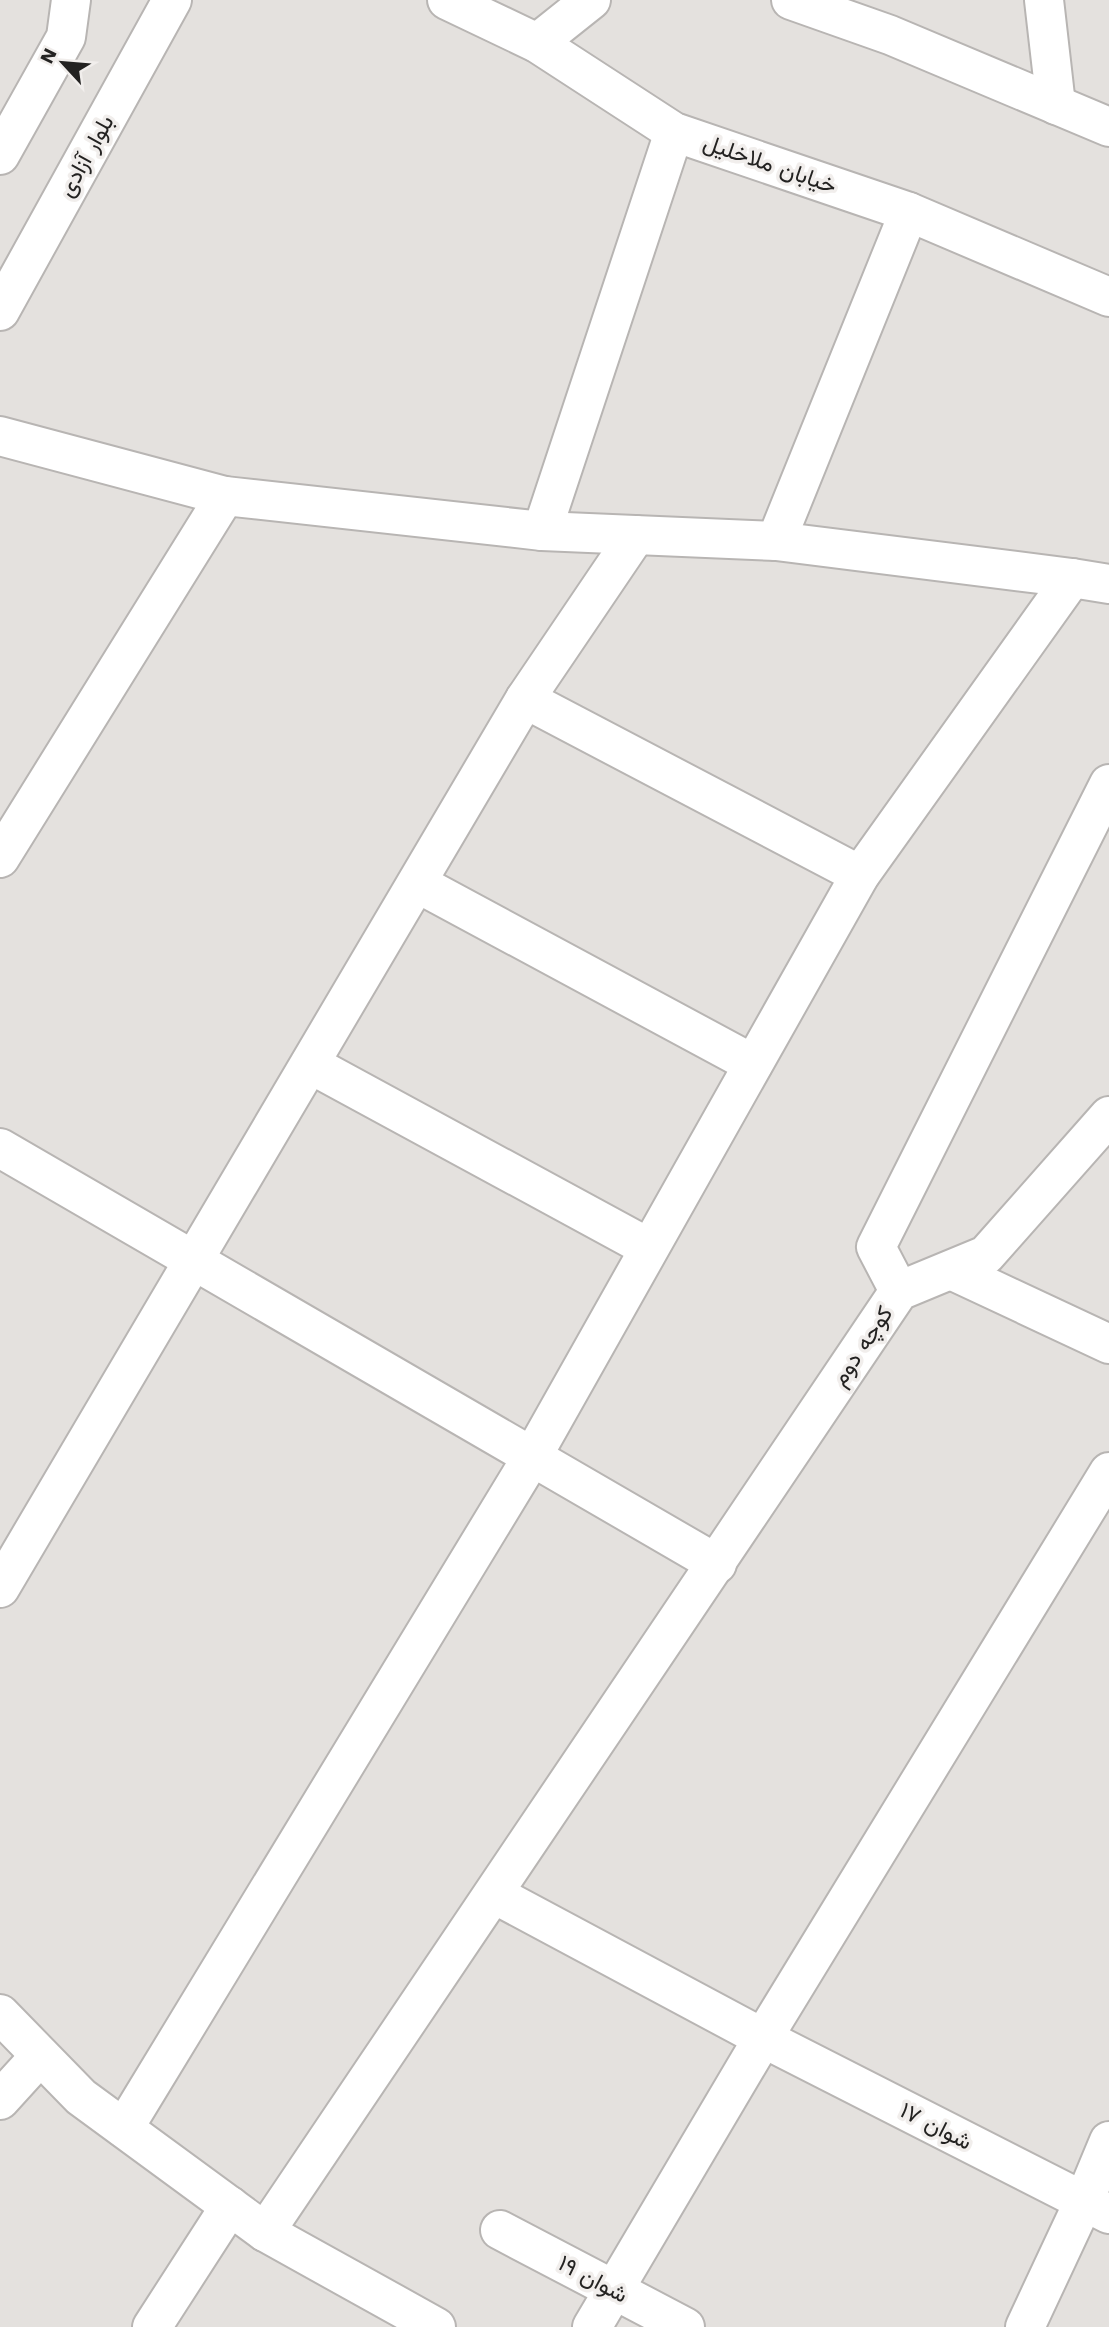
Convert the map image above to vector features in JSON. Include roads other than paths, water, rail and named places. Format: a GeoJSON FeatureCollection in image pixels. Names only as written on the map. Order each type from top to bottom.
{"type":"FeatureCollection","features":[{"type":"Feature","properties":{"kind":"street"},"geometry":{"type":"LineString","coordinates":[[0,155],[66,37],[71,0]]}},
{"type":"Feature","properties":{"kind":"street","name":"بلوار آزادی"},"geometry":{"type":"LineString","coordinates":[[0,311],[172,0]]}},
{"type":"Feature","properties":{"kind":"street","name":"خیابان ملاخلیل"},"geometry":{"type":"LineString","coordinates":[[447,0],[537,43],[674,132],[909,212],[1109,297]]}},
{"type":"Feature","properties":{"kind":"street"},"geometry":{"type":"LineString","coordinates":[[537,43],[591,0]]}},
{"type":"Feature","properties":{"kind":"street"},"geometry":{"type":"LineString","coordinates":[[791,0],[890,35],[1109,127]]}},
{"type":"Feature","properties":{"kind":"street"},"geometry":{"type":"LineString","coordinates":[[1044,0],[1056,105]]}},
{"type":"Feature","properties":{"kind":"street"},"geometry":{"type":"LineString","coordinates":[[542,531],[674,132]]}},
{"type":"Feature","properties":{"kind":"street"},"geometry":{"type":"LineString","coordinates":[[776,541],[909,212]]}},
{"type":"Feature","properties":{"kind":"street"},"geometry":{"type":"LineString","coordinates":[[0,436],[225,496],[542,531],[776,541],[1109,584]]}},
{"type":"Feature","properties":{"kind":"street"},"geometry":{"type":"LineString","coordinates":[[0,858],[225,496]]}},
{"type":"Feature","properties":{"kind":"street"},"geometry":{"type":"LineString","coordinates":[[0,1588],[525,699],[636,535]]}},
{"type":"Feature","properties":{"kind":"street"},"geometry":{"type":"LineString","coordinates":[[124,2129],[532,1457],[860,875],[1072,578]]}},
{"type":"Feature","properties":{"kind":"street"},"geometry":{"type":"LineString","coordinates":[[525,699],[860,875]]}},
{"type":"Feature","properties":{"kind":"street"},"geometry":{"type":"LineString","coordinates":[[899,1291],[876,1247],[1109,784]]}},
{"type":"Feature","properties":{"kind":"street"},"geometry":{"type":"LineString","coordinates":[[417,883],[753,1064]]}},
{"type":"Feature","properties":{"kind":"street"},"geometry":{"type":"LineString","coordinates":[[310,1064],[649,1248]]}},
{"type":"Feature","properties":{"kind":"street","name":"کوچه دوم"},"geometry":{"type":"LineString","coordinates":[[265,2232],[899,1291],[986,1255],[1109,1116]]}},
{"type":"Feature","properties":{"kind":"street"},"geometry":{"type":"LineString","coordinates":[[0,1148],[717,1564]]}},
{"type":"Feature","properties":{"kind":"street"},"geometry":{"type":"LineString","coordinates":[[951,1270],[1105,1335]]}},
{"type":"Feature","properties":{"kind":"street"},"geometry":{"type":"LineString","coordinates":[[592,2327],[763,2038],[1109,1472]]}},
{"type":"Feature","properties":{"kind":"street","name":"شوان ۱۷"},"geometry":{"type":"LineString","coordinates":[[494,1894],[763,2038],[1096,2207]]}},
{"type":"Feature","properties":{"kind":"street"},"geometry":{"type":"LineString","coordinates":[[0,2014],[81,2097],[265,2232],[436,2327]]}},
{"type":"Feature","properties":{"kind":"street"},"geometry":{"type":"LineString","coordinates":[[0,2099],[40,2056]]}},
{"type":"Feature","properties":{"kind":"street"},"geometry":{"type":"LineString","coordinates":[[1026,2327],[1096,2207],[1109,2141]]}},
{"type":"Feature","properties":{"kind":"street"},"geometry":{"type":"LineString","coordinates":[[152,2327],[230,2206]]}},
{"type":"Feature","properties":{"kind":"street","name":"شوان ۱۹"},"geometry":{"type":"LineString","coordinates":[[500,2230],[685,2327]]}}]}
